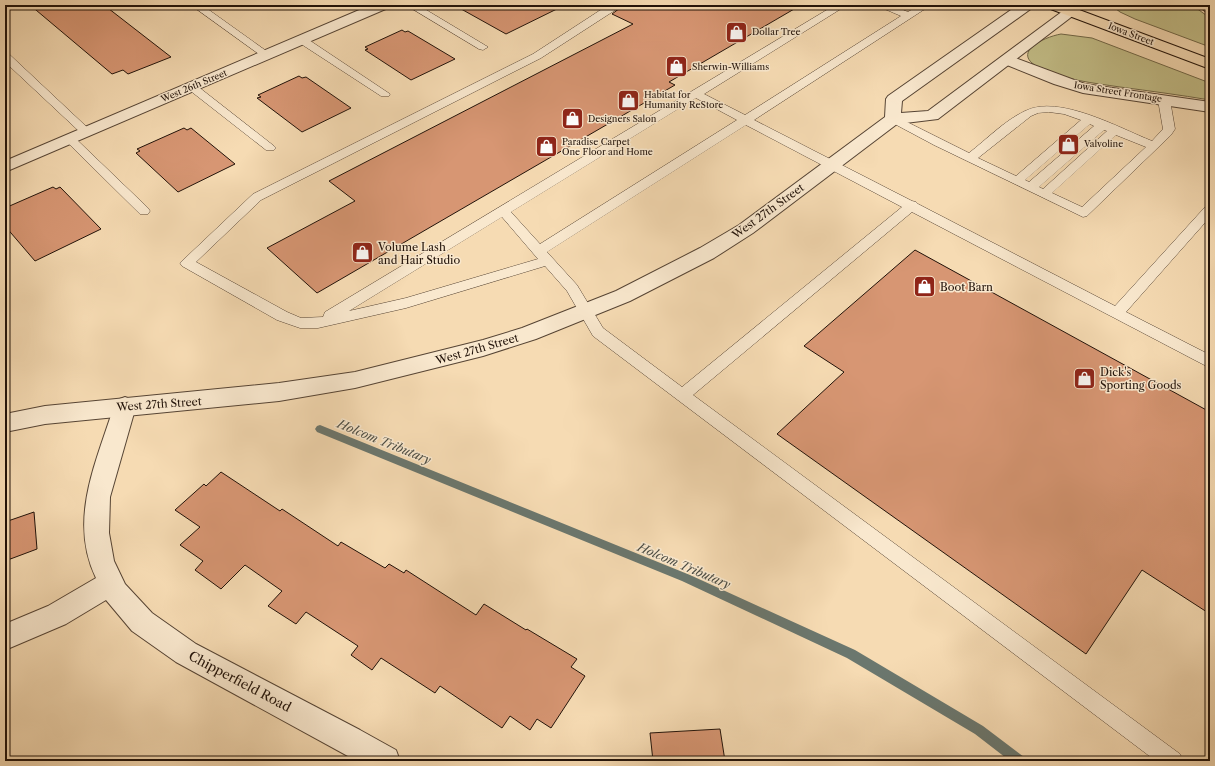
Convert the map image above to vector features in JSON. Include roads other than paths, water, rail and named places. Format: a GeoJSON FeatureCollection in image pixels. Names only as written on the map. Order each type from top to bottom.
{"type":"FeatureCollection","features":[{"type":"Feature","properties":{"kind":"highway","name":"Iowa Street"},"geometry":{"type":"LineString","coordinates":[[1053,5],[1076,8],[1210,64]]}},
{"type":"Feature","properties":{"kind":"street","name":"West 26th Street"},"geometry":{"type":"LineString","coordinates":[[5,167],[383,5]]}},
{"type":"Feature","properties":{"kind":"street"},"geometry":{"type":"LineString","coordinates":[[1027,5],[894,99],[893,119],[932,116],[1076,8]]}},
{"type":"Feature","properties":{"kind":"street"},"geometry":{"type":"LineString","coordinates":[[1205,5],[1210,8]]}},
{"type":"Feature","properties":{"kind":"street","name":"Iowa Street Frontage"},"geometry":{"type":"LineString","coordinates":[[1007,60],[1060,81],[1083,88],[1210,106]]}},
{"type":"Feature","properties":{"kind":"street","name":"West 27th Street"},"geometry":{"type":"LineString","coordinates":[[5,423],[45,415],[279,392],[355,380],[483,348],[529,334],[586,312],[653,282],[712,250],[746,229],[893,119]]}},
{"type":"Feature","properties":{"kind":"street","name":"Chipperfield Road"},"geometry":{"type":"LineString","coordinates":[[125,406],[98,497],[96,533],[101,562],[116,593],[142,622],[186,653],[350,740],[385,761]]}},
{"type":"Feature","properties":{"kind":"street"},"geometry":{"type":"LineString","coordinates":[[5,637],[57,615],[111,583]]}},
{"type":"Feature","properties":{"kind":"lane"},"geometry":{"type":"LineString","coordinates":[[196,5],[267,55]]}},
{"type":"Feature","properties":{"kind":"lane"},"geometry":{"type":"LineString","coordinates":[[410,5],[483,47]]}},
{"type":"Feature","properties":{"kind":"lane"},"geometry":{"type":"LineString","coordinates":[[618,5],[602,13],[537,56],[257,197],[187,263],[282,316],[300,322],[318,323],[406,303],[543,256],[746,119],[926,5]]}},
{"type":"Feature","properties":{"kind":"lane"},"geometry":{"type":"LineString","coordinates":[[318,323],[842,5]]}},
{"type":"Feature","properties":{"kind":"lane"},"geometry":{"type":"LineString","coordinates":[[883,5],[909,16]]}},
{"type":"Feature","properties":{"kind":"lane"},"geometry":{"type":"LineString","coordinates":[[302,40],[384,94]]}},
{"type":"Feature","properties":{"kind":"lane"},"geometry":{"type":"LineString","coordinates":[[5,56],[86,132]]}},
{"type":"Feature","properties":{"kind":"lane"},"geometry":{"type":"LineString","coordinates":[[192,87],[270,148]]}},
{"type":"Feature","properties":{"kind":"lane"},"geometry":{"type":"LineString","coordinates":[[696,94],[912,205],[1210,362]]}},
{"type":"Feature","properties":{"kind":"lane"},"geometry":{"type":"LineString","coordinates":[[893,119],[1083,213],[1165,135],[1169,129],[1164,100]]}},
{"type":"Feature","properties":{"kind":"lane"},"geometry":{"type":"LineString","coordinates":[[970,158],[1026,114],[1042,109],[1064,110],[1102,124],[1153,146]]}},
{"type":"Feature","properties":{"kind":"lane"},"geometry":{"type":"LineString","coordinates":[[1017,181],[1089,119]]}},
{"type":"Feature","properties":{"kind":"lane"},"geometry":{"type":"LineString","coordinates":[[1030,188],[1102,124]]}},
{"type":"Feature","properties":{"kind":"lane"},"geometry":{"type":"LineString","coordinates":[[1044,194],[1115,130]]}},
{"type":"Feature","properties":{"kind":"lane"},"geometry":{"type":"LineString","coordinates":[[70,139],[144,211]]}},
{"type":"Feature","properties":{"kind":"lane"},"geometry":{"type":"LineString","coordinates":[[683,395],[912,205]]}},
{"type":"Feature","properties":{"kind":"lane"},"geometry":{"type":"LineString","coordinates":[[1117,313],[1210,209]]}},
{"type":"Feature","properties":{"kind":"lane"},"geometry":{"type":"LineString","coordinates":[[503,211],[572,288],[598,332],[1173,761]]}},
{"type":"Feature","properties":{"kind":"waterway","name":"Holcom Tributary"},"geometry":{"type":"LineString","coordinates":[[320,429],[686,578],[851,654],[979,730],[1020,761]]}},
{"type":"Feature","properties":{"kind":"place","name":"Dollar Tree"},"geometry":{"type":"Point","coordinates":[737,32]}},
{"type":"Feature","properties":{"kind":"place","name":"Sherwin-Williams"},"geometry":{"type":"Point","coordinates":[677,67]}},
{"type":"Feature","properties":{"kind":"place","name":"Habitat for Humanity ReStore"},"geometry":{"type":"Point","coordinates":[628,100]}},
{"type":"Feature","properties":{"kind":"place","name":"Designers Salon"},"geometry":{"type":"Point","coordinates":[573,119]}},
{"type":"Feature","properties":{"kind":"place","name":"Valvoline"},"geometry":{"type":"Point","coordinates":[1068,144]}},
{"type":"Feature","properties":{"kind":"place","name":"Paradise Carpet One Floor and Home"},"geometry":{"type":"Point","coordinates":[546,147]}},
{"type":"Feature","properties":{"kind":"place","name":"Volume Lash and Hair Studio"},"geometry":{"type":"Point","coordinates":[362,253]}},
{"type":"Feature","properties":{"kind":"place","name":"Boot Barn"},"geometry":{"type":"Point","coordinates":[924,287]}},
{"type":"Feature","properties":{"kind":"place","name":"Dick's Sporting Goods"},"geometry":{"type":"Point","coordinates":[1085,378]}}]}
